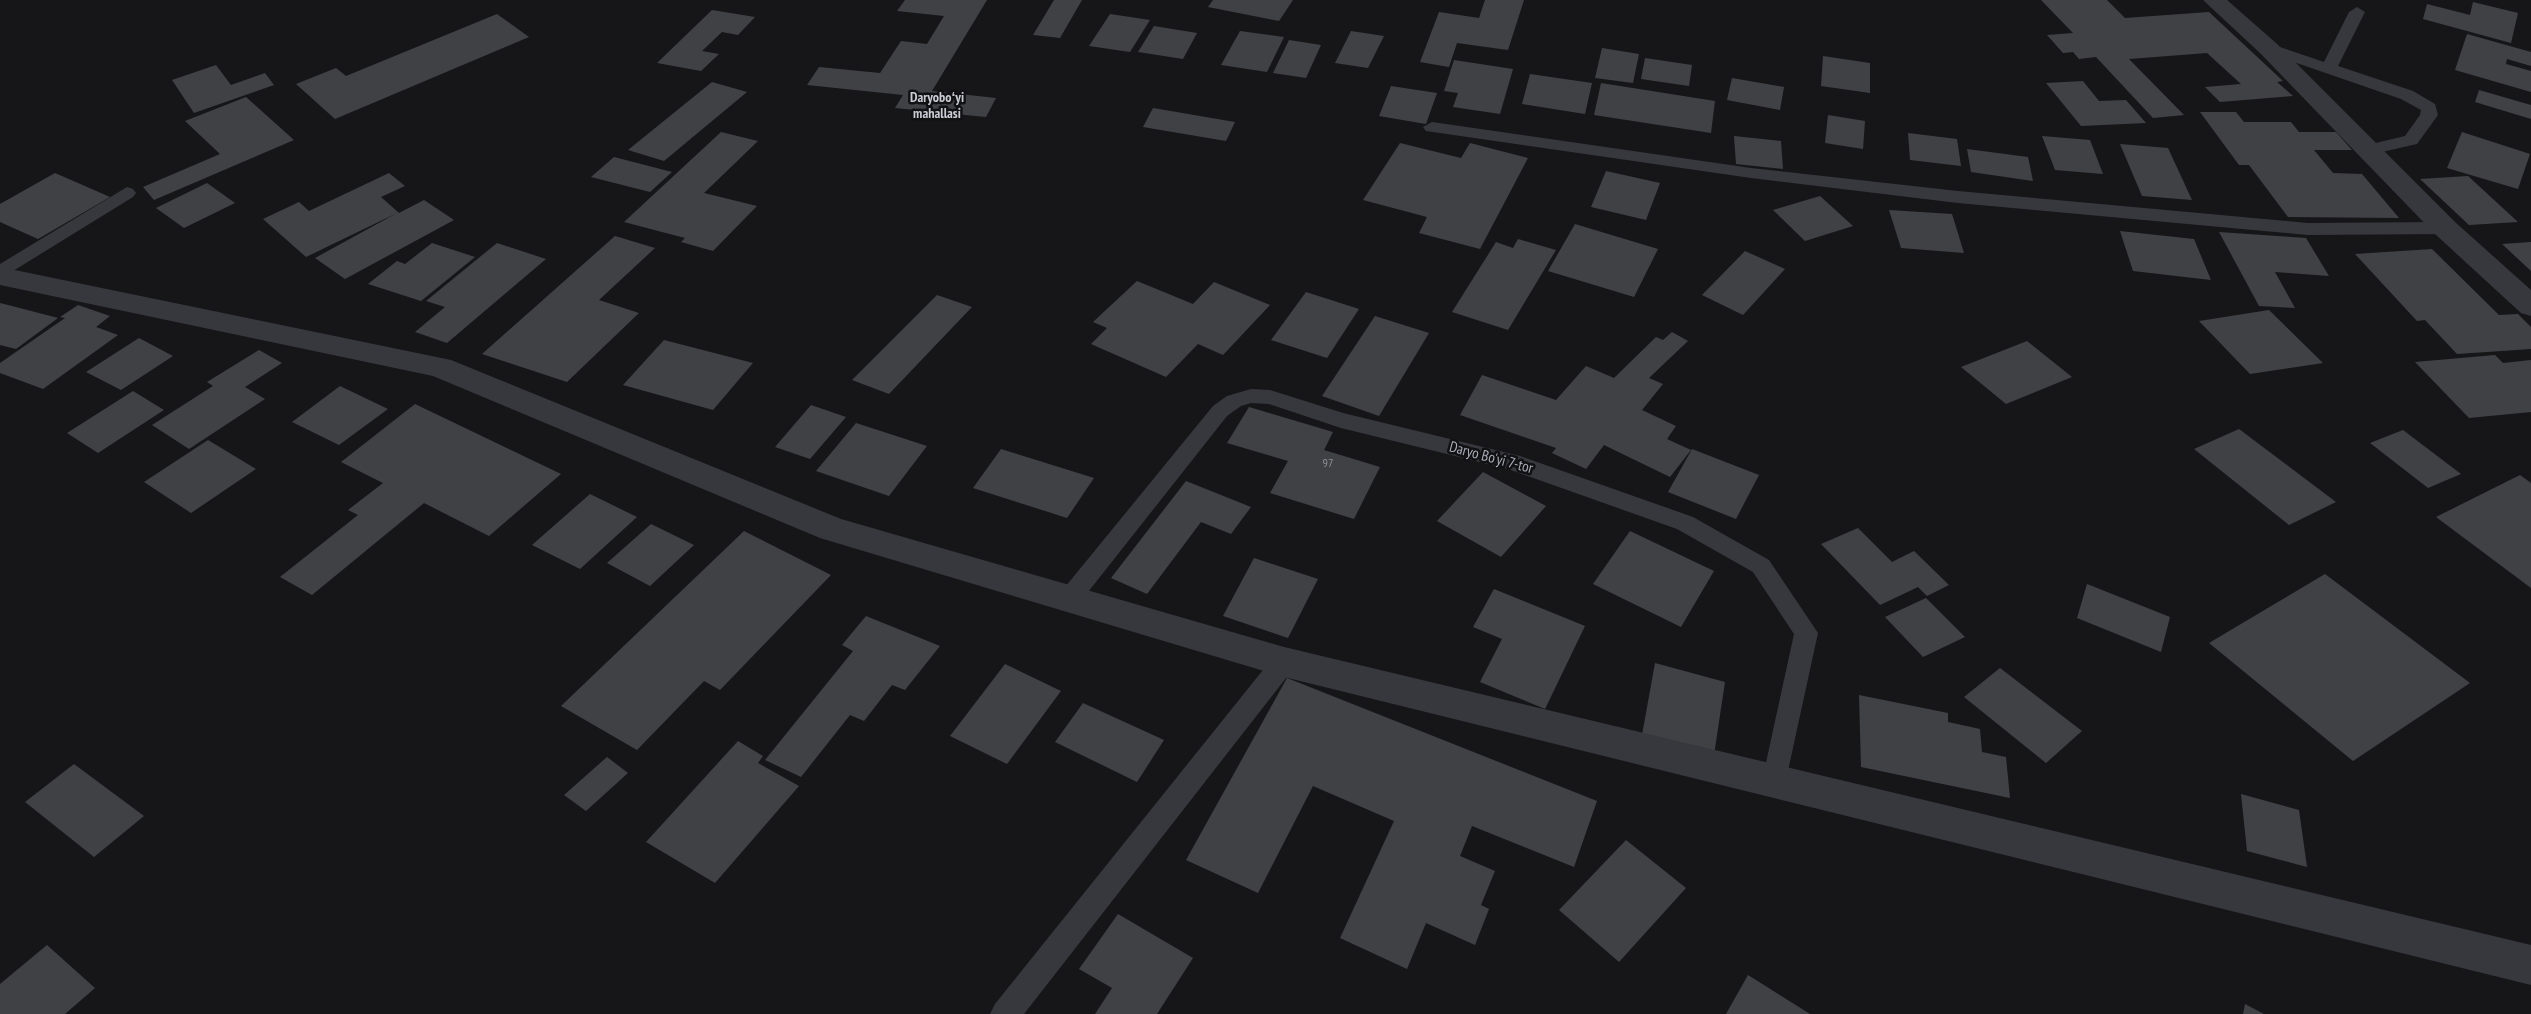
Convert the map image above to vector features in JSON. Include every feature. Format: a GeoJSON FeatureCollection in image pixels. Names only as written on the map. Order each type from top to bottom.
{"type":"FeatureCollection","features":[{"type":"Feature","properties":{"kind":"street"},"geometry":{"type":"LineString","coordinates":[[2214,0],[2268,48],[2445,228],[2531,306]]}},
{"type":"Feature","properties":{"kind":"street"},"geometry":{"type":"LineString","coordinates":[[0,275],[440,367],[832,529],[1284,662],[2531,965]]}},
{"type":"Feature","properties":{"kind":"lane"},"geometry":{"type":"LineString","coordinates":[[2329,69],[2357,12]]}},
{"type":"Feature","properties":{"kind":"lane"},"geometry":{"type":"LineString","coordinates":[[2268,48],[2407,95],[2429,108],[2429,115],[2411,140],[2369,150]]}},
{"type":"Feature","properties":{"kind":"lane"},"geometry":{"type":"LineString","coordinates":[[1432,127],[1751,173],[1958,197],[2308,229],[2445,228]]}},
{"type":"Feature","properties":{"kind":"lane"},"geometry":{"type":"LineString","coordinates":[[0,275],[128,193]]}},
{"type":"Feature","properties":{"kind":"lane","name":"Daryo Bo'yi 7-tor"},"geometry":{"type":"LineString","coordinates":[[1069,598],[1220,411],[1234,401],[1251,396],[1270,397],[1341,420],[1512,462],[1685,523],[1761,566],[1806,633],[1775,781]]}},
{"type":"Feature","properties":{"kind":"lane"},"geometry":{"type":"LineString","coordinates":[[1005,1014],[1284,662]]}},
{"type":"Feature","properties":{"kind":"building"},"geometry":{"type":"Polygon","coordinates":[[[905,0],[987,0],[932,91],[996,98],[986,117],[895,108],[903,95],[807,85],[819,67],[880,73],[901,41],[927,44],[944,16],[897,11],[905,0]]]}},
{"type":"Feature","properties":{"kind":"building"},"geometry":{"type":"Polygon","coordinates":[[[1054,0],[1082,0],[1060,38],[1033,35],[1054,0]]]}},
{"type":"Feature","properties":{"kind":"building"},"geometry":{"type":"Polygon","coordinates":[[[1213,0],[1293,0],[1279,21],[1208,7],[1213,0]]]}},
{"type":"Feature","properties":{"kind":"building"},"geometry":{"type":"Polygon","coordinates":[[[1485,0],[1524,0],[1508,50],[1457,43],[1449,67],[1420,62],[1439,12],[1479,18],[1485,0]]]}},
{"type":"Feature","properties":{"kind":"building"},"geometry":{"type":"Polygon","coordinates":[[[2041,0],[2107,0],[2125,18],[2209,12],[2283,81],[2277,82],[2293,96],[2220,102],[2205,87],[2241,84],[2207,53],[2129,59],[2184,115],[2153,118],[2096,57],[2079,59],[2073,52],[2063,53],[2047,35],[2073,33],[2041,0]]]}},
{"type":"Feature","properties":{"kind":"building"},"geometry":{"type":"Polygon","coordinates":[[[2473,2],[2518,13],[2511,43],[2423,19],[2427,4],[2470,15],[2473,2]]]}},
{"type":"Feature","properties":{"kind":"building"},"geometry":{"type":"Polygon","coordinates":[[[712,10],[755,17],[738,35],[722,32],[702,51],[719,54],[701,71],[657,63],[712,10]]]}},
{"type":"Feature","properties":{"kind":"building"},"geometry":{"type":"Polygon","coordinates":[[[497,14],[529,37],[335,119],[296,84],[336,68],[346,76],[497,14]]]}},
{"type":"Feature","properties":{"kind":"building"},"geometry":{"type":"Polygon","coordinates":[[[1110,14],[1150,20],[1130,52],[1089,46],[1110,14]]]}},
{"type":"Feature","properties":{"kind":"building"},"geometry":{"type":"Polygon","coordinates":[[[1154,26],[1197,33],[1183,59],[1138,52],[1154,26]]]}},
{"type":"Feature","properties":{"kind":"building"},"geometry":{"type":"Polygon","coordinates":[[[1240,31],[1284,37],[1267,72],[1221,65],[1240,31]]]}},
{"type":"Feature","properties":{"kind":"building"},"geometry":{"type":"Polygon","coordinates":[[[1351,31],[1384,36],[1368,68],[1335,63],[1351,31]]]}},
{"type":"Feature","properties":{"kind":"building"},"geometry":{"type":"Polygon","coordinates":[[[2467,34],[2531,52],[2531,66],[2507,59],[2506,64],[2531,71],[2531,92],[2455,70],[2467,34]]]}},
{"type":"Feature","properties":{"kind":"building"},"geometry":{"type":"Polygon","coordinates":[[[1289,40],[1321,45],[1306,78],[1273,73],[1289,40]]]}},
{"type":"Feature","properties":{"kind":"building"},"geometry":{"type":"Polygon","coordinates":[[[1602,48],[1639,54],[1633,83],[1595,78],[1602,48]]]}},
{"type":"Feature","properties":{"kind":"building"},"geometry":{"type":"Polygon","coordinates":[[[1823,56],[1870,63],[1870,93],[1821,86],[1823,56]]]}},
{"type":"Feature","properties":{"kind":"building"},"geometry":{"type":"Polygon","coordinates":[[[1645,58],[1692,65],[1689,86],[1641,79],[1645,58]]]}},
{"type":"Feature","properties":{"kind":"building"},"geometry":{"type":"Polygon","coordinates":[[[1454,60],[1513,69],[1500,114],[1453,107],[1458,93],[1444,91],[1454,60]]]}},
{"type":"Feature","properties":{"kind":"building"},"geometry":{"type":"Polygon","coordinates":[[[216,65],[231,85],[265,73],[274,85],[194,113],[172,80],[216,65]]]}},
{"type":"Feature","properties":{"kind":"building"},"geometry":{"type":"Polygon","coordinates":[[[1530,74],[1592,83],[1585,114],[1522,104],[1530,74]]]}},
{"type":"Feature","properties":{"kind":"building"},"geometry":{"type":"Polygon","coordinates":[[[1732,78],[1784,87],[1780,110],[1727,100],[1732,78]]]}},
{"type":"Feature","properties":{"kind":"building"},"geometry":{"type":"Polygon","coordinates":[[[2083,81],[2099,101],[2126,100],[2146,123],[2081,126],[2046,83],[2083,81]]]}},
{"type":"Feature","properties":{"kind":"building"},"geometry":{"type":"Polygon","coordinates":[[[712,82],[747,92],[664,161],[628,150],[712,82]]]}},
{"type":"Feature","properties":{"kind":"building"},"geometry":{"type":"Polygon","coordinates":[[[1601,83],[1715,101],[1711,133],[1594,115],[1601,83]]]}},
{"type":"Feature","properties":{"kind":"building"},"geometry":{"type":"Polygon","coordinates":[[[1391,86],[1437,93],[1426,124],[1379,116],[1391,86]]]}},
{"type":"Feature","properties":{"kind":"building"},"geometry":{"type":"Polygon","coordinates":[[[2479,90],[2531,105],[2531,119],[2475,102],[2479,90]]]}},
{"type":"Feature","properties":{"kind":"building"},"geometry":{"type":"Polygon","coordinates":[[[246,97],[294,140],[154,200],[143,187],[220,154],[185,121],[246,97]]]}},
{"type":"Feature","properties":{"kind":"building"},"geometry":{"type":"Polygon","coordinates":[[[1153,108],[1235,122],[1226,141],[1143,127],[1153,108]]]}},
{"type":"Feature","properties":{"kind":"building"},"geometry":{"type":"Polygon","coordinates":[[[2200,112],[2236,112],[2244,122],[2291,122],[2299,132],[2336,132],[2352,150],[2314,150],[2333,173],[2362,174],[2399,218],[2288,217],[2249,165],[2239,165],[2200,112]]]}},
{"type":"Feature","properties":{"kind":"building"},"geometry":{"type":"Polygon","coordinates":[[[1828,115],[1865,121],[1863,149],[1825,143],[1828,115]]]}},
{"type":"Feature","properties":{"kind":"building"},"geometry":{"type":"Polygon","coordinates":[[[721,132],[758,141],[704,193],[757,206],[713,251],[681,242],[685,238],[624,222],[721,132]]]}},
{"type":"Feature","properties":{"kind":"building"},"geometry":{"type":"Polygon","coordinates":[[[2462,132],[2530,154],[2518,189],[2447,168],[2462,132]]]}},
{"type":"Feature","properties":{"kind":"building"},"geometry":{"type":"Polygon","coordinates":[[[1908,133],[1957,139],[1961,166],[1910,160],[1908,133]]]}},
{"type":"Feature","properties":{"kind":"building"},"geometry":{"type":"Polygon","coordinates":[[[1734,136],[1781,141],[1783,169],[1736,164],[1734,136]]]}},
{"type":"Feature","properties":{"kind":"building"},"geometry":{"type":"Polygon","coordinates":[[[2042,136],[2090,140],[2103,174],[2055,170],[2042,136]]]}},
{"type":"Feature","properties":{"kind":"building"},"geometry":{"type":"Polygon","coordinates":[[[1400,143],[1461,158],[1470,143],[1528,158],[1480,249],[1419,233],[1427,217],[1363,200],[1400,143]]]}},
{"type":"Feature","properties":{"kind":"building"},"geometry":{"type":"Polygon","coordinates":[[[2120,144],[2168,148],[2192,200],[2142,196],[2120,144]]]}},
{"type":"Feature","properties":{"kind":"building"},"geometry":{"type":"Polygon","coordinates":[[[1967,149],[2028,157],[2033,181],[1971,172],[1967,149]]]}},
{"type":"Feature","properties":{"kind":"building"},"geometry":{"type":"Polygon","coordinates":[[[614,157],[672,172],[650,192],[591,177],[614,157]]]}},
{"type":"Feature","properties":{"kind":"building"},"geometry":{"type":"Polygon","coordinates":[[[1606,171],[1660,183],[1646,220],[1591,207],[1606,171]]]}},
{"type":"Feature","properties":{"kind":"building"},"geometry":{"type":"Polygon","coordinates":[[[55,173],[110,197],[38,239],[0,222],[0,204],[55,173]]]}},
{"type":"Feature","properties":{"kind":"building"},"geometry":{"type":"Polygon","coordinates":[[[389,173],[405,186],[381,197],[399,213],[424,200],[454,220],[345,279],[315,258],[397,213],[306,257],[263,219],[299,202],[309,211],[389,173]]]}},
{"type":"Feature","properties":{"kind":"building"},"geometry":{"type":"Polygon","coordinates":[[[2468,176],[2518,222],[2469,225],[2420,179],[2468,176]]]}},
{"type":"Feature","properties":{"kind":"building"},"geometry":{"type":"Polygon","coordinates":[[[207,183],[235,203],[184,228],[156,208],[207,183]]]}},
{"type":"Feature","properties":{"kind":"building"},"geometry":{"type":"Polygon","coordinates":[[[1820,196],[1853,226],[1805,241],[1773,210],[1820,196]]]}},
{"type":"Feature","properties":{"kind":"building"},"geometry":{"type":"Polygon","coordinates":[[[1889,210],[1952,214],[1964,253],[1901,248],[1889,210]]]}},
{"type":"Feature","properties":{"kind":"building"},"geometry":{"type":"Polygon","coordinates":[[[1575,224],[1658,249],[1634,297],[1548,271],[1575,224]]]}},
{"type":"Feature","properties":{"kind":"building"},"geometry":{"type":"Polygon","coordinates":[[[2120,231],[2194,239],[2211,280],[2133,271],[2120,231]]]}},
{"type":"Feature","properties":{"kind":"building"},"geometry":{"type":"Polygon","coordinates":[[[2219,232],[2306,238],[2329,276],[2275,272],[2295,308],[2259,306],[2219,232]]]}},
{"type":"Feature","properties":{"kind":"building"},"geometry":{"type":"Polygon","coordinates":[[[615,236],[655,248],[599,300],[639,313],[567,382],[482,354],[615,236]]]}},
{"type":"Feature","properties":{"kind":"building"},"geometry":{"type":"Polygon","coordinates":[[[1518,239],[1556,250],[1508,330],[1452,312],[1496,242],[1513,248],[1518,239]]]}},
{"type":"Feature","properties":{"kind":"building"},"geometry":{"type":"Polygon","coordinates":[[[2531,242],[2531,271],[2502,244],[2531,242]]]}},
{"type":"Feature","properties":{"kind":"building"},"geometry":{"type":"Polygon","coordinates":[[[432,243],[475,257],[421,301],[368,284],[397,261],[405,264],[432,243]]]}},
{"type":"Feature","properties":{"kind":"building"},"geometry":{"type":"Polygon","coordinates":[[[497,243],[546,259],[447,343],[415,332],[445,307],[426,301],[497,243]]]}},
{"type":"Feature","properties":{"kind":"building"},"geometry":{"type":"Polygon","coordinates":[[[2432,249],[2499,315],[2518,314],[2531,327],[2531,349],[2457,354],[2425,320],[2417,321],[2355,254],[2432,249]]]}},
{"type":"Feature","properties":{"kind":"building"},"geometry":{"type":"Polygon","coordinates":[[[1745,251],[1785,269],[1743,315],[1702,295],[1745,251]]]}},
{"type":"Feature","properties":{"kind":"building"},"geometry":{"type":"Polygon","coordinates":[[[1137,281],[1193,304],[1214,282],[1270,305],[1223,355],[1198,344],[1166,377],[1091,344],[1107,328],[1093,322],[1137,281]]]}},
{"type":"Feature","properties":{"kind":"building"},"geometry":{"type":"Polygon","coordinates":[[[1306,292],[1359,309],[1327,358],[1271,340],[1306,292]]]}},
{"type":"Feature","properties":{"kind":"building"},"geometry":{"type":"Polygon","coordinates":[[[937,295],[972,307],[889,394],[852,380],[937,295]]]}},
{"type":"Feature","properties":{"kind":"building"},"geometry":{"type":"Polygon","coordinates":[[[0,303],[58,318],[16,349],[0,345],[0,303]]]}},
{"type":"Feature","properties":{"kind":"building"},"geometry":{"type":"Polygon","coordinates":[[[78,305],[110,316],[96,327],[118,335],[43,389],[0,373],[0,363],[65,318],[60,317],[78,305]]]}},
{"type":"Feature","properties":{"kind":"building"},"geometry":{"type":"Polygon","coordinates":[[[2269,310],[2323,363],[2250,374],[2199,321],[2269,310]]]}},
{"type":"Feature","properties":{"kind":"building"},"geometry":{"type":"Polygon","coordinates":[[[1375,316],[1429,333],[1379,416],[1322,396],[1375,316]]]}},
{"type":"Feature","properties":{"kind":"building"},"geometry":{"type":"Polygon","coordinates":[[[1672,332],[1688,341],[1649,378],[1663,384],[1642,410],[1676,426],[1667,439],[1691,450],[1670,477],[1604,445],[1586,469],[1552,453],[1556,448],[1460,415],[1482,375],[1556,400],[1586,366],[1614,378],[1656,337],[1663,340],[1672,332]]]}},
{"type":"Feature","properties":{"kind":"building"},"geometry":{"type":"Polygon","coordinates":[[[139,338],[173,356],[121,390],[86,372],[139,338]]]}},
{"type":"Feature","properties":{"kind":"building"},"geometry":{"type":"Polygon","coordinates":[[[664,340],[753,363],[713,410],[623,385],[664,340]]]}},
{"type":"Feature","properties":{"kind":"building"},"geometry":{"type":"Polygon","coordinates":[[[2027,341],[2072,377],[2006,404],[1961,367],[2027,341]]]}},
{"type":"Feature","properties":{"kind":"building"},"geometry":{"type":"Polygon","coordinates":[[[259,350],[282,363],[245,387],[265,399],[189,449],[152,425],[213,386],[207,382],[259,350]]]}},
{"type":"Feature","properties":{"kind":"building"},"geometry":{"type":"Polygon","coordinates":[[[2495,355],[2503,363],[2531,360],[2531,412],[2469,418],[2415,362],[2495,355]]]}},
{"type":"Feature","properties":{"kind":"building"},"geometry":{"type":"Polygon","coordinates":[[[340,386],[388,409],[339,445],[292,422],[340,386]]]}},
{"type":"Feature","properties":{"kind":"building"},"geometry":{"type":"Polygon","coordinates":[[[133,391],[164,410],[98,453],[67,433],[133,391]]]}},
{"type":"Feature","properties":{"kind":"building"},"geometry":{"type":"Polygon","coordinates":[[[415,404],[561,474],[489,536],[424,503],[312,595],[280,577],[358,515],[348,510],[383,483],[341,462],[415,404]]]}},
{"type":"Feature","properties":{"kind":"building"},"geometry":{"type":"Polygon","coordinates":[[[811,405],[846,417],[810,459],[775,447],[811,405]]]}},
{"type":"Feature","properties":{"kind":"building"},"geometry":{"type":"Polygon","coordinates":[[[1249,407],[1333,432],[1324,450],[1380,467],[1354,519],[1270,493],[1288,461],[1227,443],[1249,407]]]}},
{"type":"Feature","properties":{"kind":"building"},"geometry":{"type":"Polygon","coordinates":[[[856,423],[927,446],[889,496],[816,471],[856,423]]]}},
{"type":"Feature","properties":{"kind":"building"},"geometry":{"type":"Polygon","coordinates":[[[2239,429],[2336,502],[2289,525],[2194,449],[2239,429]]]}},
{"type":"Feature","properties":{"kind":"building"},"geometry":{"type":"Polygon","coordinates":[[[2403,430],[2461,474],[2428,488],[2370,443],[2403,430]]]}},
{"type":"Feature","properties":{"kind":"building"},"geometry":{"type":"Polygon","coordinates":[[[208,440],[256,469],[191,513],[144,482],[208,440]]]}},
{"type":"Feature","properties":{"kind":"building"},"geometry":{"type":"Polygon","coordinates":[[[1001,449],[1094,478],[1067,518],[973,488],[1001,449]]]}},
{"type":"Feature","properties":{"kind":"building"},"geometry":{"type":"Polygon","coordinates":[[[1692,449],[1759,475],[1736,519],[1668,492],[1692,449]]]}},
{"type":"Feature","properties":{"kind":"building"},"geometry":{"type":"Polygon","coordinates":[[[1483,472],[1546,506],[1501,557],[1437,521],[1483,472]]]}},
{"type":"Feature","properties":{"kind":"building"},"geometry":{"type":"Polygon","coordinates":[[[2520,475],[2531,483],[2531,588],[2436,517],[2520,475]]]}},
{"type":"Feature","properties":{"kind":"building"},"geometry":{"type":"Polygon","coordinates":[[[1186,481],[1251,507],[1231,534],[1201,522],[1147,594],[1111,578],[1186,481]]]}},
{"type":"Feature","properties":{"kind":"building"},"geometry":{"type":"Polygon","coordinates":[[[590,494],[637,517],[580,569],[532,545],[590,494]]]}},
{"type":"Feature","properties":{"kind":"building"},"geometry":{"type":"Polygon","coordinates":[[[651,524],[694,545],[650,586],[607,563],[651,524]]]}},
{"type":"Feature","properties":{"kind":"building"},"geometry":{"type":"Polygon","coordinates":[[[1858,528],[1892,562],[1914,551],[1949,585],[1927,596],[1918,587],[1880,605],[1821,544],[1858,528]]]}},
{"type":"Feature","properties":{"kind":"building"},"geometry":{"type":"Polygon","coordinates":[[[744,531],[831,575],[720,690],[704,681],[637,750],[561,706],[744,531]]]}},
{"type":"Feature","properties":{"kind":"building"},"geometry":{"type":"Polygon","coordinates":[[[1630,531],[1714,571],[1681,627],[1593,584],[1630,531]]]}},
{"type":"Feature","properties":{"kind":"building"},"geometry":{"type":"Polygon","coordinates":[[[1254,558],[1318,579],[1288,638],[1223,616],[1254,558]]]}},
{"type":"Feature","properties":{"kind":"building"},"geometry":{"type":"Polygon","coordinates":[[[2325,574],[2470,683],[2353,761],[2209,643],[2325,574]]]}},
{"type":"Feature","properties":{"kind":"building"},"geometry":{"type":"Polygon","coordinates":[[[2087,584],[2170,617],[2161,652],[2077,618],[2087,584]]]}},
{"type":"Feature","properties":{"kind":"building"},"geometry":{"type":"Polygon","coordinates":[[[1494,589],[1585,626],[1545,709],[1480,682],[1502,639],[1473,627],[1494,589]]]}},
{"type":"Feature","properties":{"kind":"building"},"geometry":{"type":"Polygon","coordinates":[[[1926,598],[1965,637],[1923,657],[1885,617],[1926,598]]]}},
{"type":"Feature","properties":{"kind":"building"},"geometry":{"type":"Polygon","coordinates":[[[866,616],[940,646],[905,690],[892,685],[864,721],[850,715],[801,777],[765,760],[853,651],[842,645],[866,616]]]}},
{"type":"Feature","properties":{"kind":"building"},"geometry":{"type":"Polygon","coordinates":[[[1655,663],[1725,682],[1714,755],[1642,735],[1655,663]]]}},
{"type":"Feature","properties":{"kind":"building"},"geometry":{"type":"Polygon","coordinates":[[[1005,664],[1061,691],[1007,764],[950,736],[1005,664]]]}},
{"type":"Feature","properties":{"kind":"building"},"geometry":{"type":"Polygon","coordinates":[[[2000,668],[2082,731],[2046,763],[1964,697],[2000,668]]]}},
{"type":"Feature","properties":{"kind":"building"},"geometry":{"type":"Polygon","coordinates":[[[1287,678],[1597,801],[1574,867],[1472,826],[1460,856],[1495,871],[1481,905],[1489,909],[1475,945],[1426,923],[1407,969],[1340,938],[1394,821],[1313,786],[1258,893],[1186,860],[1287,678]]]}},
{"type":"Feature","properties":{"kind":"building"},"geometry":{"type":"Polygon","coordinates":[[[1859,695],[1948,713],[1948,722],[1980,729],[1982,752],[2006,757],[2010,798],[1861,767],[1859,695]]]}},
{"type":"Feature","properties":{"kind":"building"},"geometry":{"type":"Polygon","coordinates":[[[1083,703],[1164,740],[1137,782],[1055,742],[1083,703]]]}},
{"type":"Feature","properties":{"kind":"building"},"geometry":{"type":"Polygon","coordinates":[[[738,741],[763,756],[758,763],[799,786],[715,883],[646,842],[738,741]]]}},
{"type":"Feature","properties":{"kind":"building"},"geometry":{"type":"Polygon","coordinates":[[[607,757],[628,773],[586,811],[564,795],[607,757]]]}},
{"type":"Feature","properties":{"kind":"building"},"geometry":{"type":"Polygon","coordinates":[[[74,764],[144,816],[94,857],[25,802],[74,764]]]}},
{"type":"Feature","properties":{"kind":"building"},"geometry":{"type":"Polygon","coordinates":[[[2241,794],[2299,810],[2307,867],[2247,851],[2241,794]]]}},
{"type":"Feature","properties":{"kind":"building"},"geometry":{"type":"Polygon","coordinates":[[[1626,840],[1686,888],[1619,962],[1559,910],[1626,840]]]}},
{"type":"Feature","properties":{"kind":"building"},"geometry":{"type":"Polygon","coordinates":[[[1118,914],[1193,958],[1157,1014],[1095,1014],[1112,988],[1079,969],[1118,914]]]}},
{"type":"Feature","properties":{"kind":"building"},"geometry":{"type":"Polygon","coordinates":[[[47,945],[95,988],[65,1014],[0,1014],[0,984],[47,945]]]}},
{"type":"Feature","properties":{"kind":"building"},"geometry":{"type":"Polygon","coordinates":[[[1748,975],[1810,1014],[1726,1014],[1748,975]]]}},
{"type":"Feature","properties":{"kind":"building"},"geometry":{"type":"Polygon","coordinates":[[[2245,1004],[2264,1014],[2243,1014],[2245,1004]]]}},
{"type":"Feature","properties":{"kind":"district","name":"Daryoboʻyi mahallasi"},"geometry":{"type":"Point","coordinates":[937,106]}}]}
